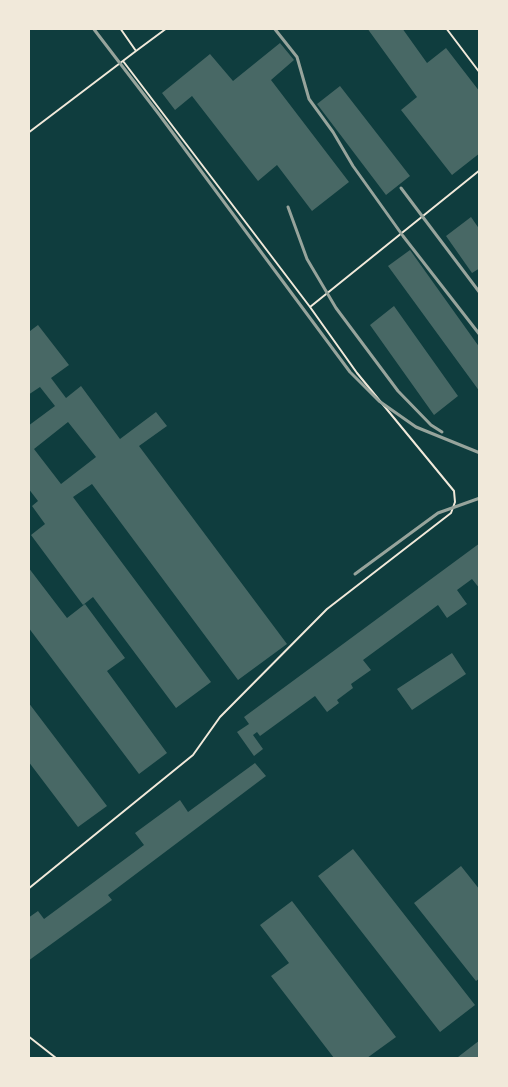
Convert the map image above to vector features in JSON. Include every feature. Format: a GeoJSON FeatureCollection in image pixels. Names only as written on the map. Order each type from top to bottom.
{"type":"FeatureCollection","features":[{"type":"Feature","properties":{"kind":"lane"},"geometry":{"type":"LineString","coordinates":[[120,28],[136,51]]}},
{"type":"Feature","properties":{"kind":"lane"},"geometry":{"type":"LineString","coordinates":[[28,133],[167,28]]}},
{"type":"Feature","properties":{"kind":"lane"},"geometry":{"type":"LineString","coordinates":[[446,28],[480,73]]}},
{"type":"Feature","properties":{"kind":"lane"},"geometry":{"type":"LineString","coordinates":[[28,889],[193,755],[220,717],[327,609],[451,513],[455,502],[454,491],[357,373],[310,307],[123,61]]}},
{"type":"Feature","properties":{"kind":"lane"},"geometry":{"type":"LineString","coordinates":[[310,307],[480,170]]}},
{"type":"Feature","properties":{"kind":"lane"},"geometry":{"type":"LineString","coordinates":[[28,1036],[56,1059]]}},
{"type":"Feature","properties":{"kind":"building"},"geometry":{"type":"Polygon","coordinates":[[[367,28],[402,28],[427,63],[446,48],[480,92],[480,131],[478,132],[480,153],[452,175],[401,110],[417,97],[367,28]]]}},
{"type":"Feature","properties":{"kind":"building"},"geometry":{"type":"Polygon","coordinates":[[[280,43],[294,60],[271,80],[349,182],[312,211],[277,165],[258,181],[192,96],[175,110],[162,93],[210,54],[233,81],[280,43]]]}},
{"type":"Feature","properties":{"kind":"building"},"geometry":{"type":"Polygon","coordinates":[[[340,86],[410,176],[386,195],[317,104],[340,86]]]}},
{"type":"Feature","properties":{"kind":"building"},"geometry":{"type":"Polygon","coordinates":[[[471,217],[480,230],[480,268],[472,273],[446,236],[471,217]]]}},
{"type":"Feature","properties":{"kind":"building"},"geometry":{"type":"Polygon","coordinates":[[[410,250],[480,348],[480,392],[388,266],[410,250]]]}},
{"type":"Feature","properties":{"kind":"building"},"geometry":{"type":"Polygon","coordinates":[[[394,306],[458,396],[434,415],[370,325],[394,306]]]}},
{"type":"Feature","properties":{"kind":"building"},"geometry":{"type":"Polygon","coordinates":[[[38,325],[69,365],[51,378],[66,398],[81,386],[120,439],[156,412],[167,426],[139,446],[287,644],[238,680],[92,484],[73,497],[211,682],[176,708],[93,597],[83,605],[31,535],[45,524],[32,506],[38,501],[28,488],[28,426],[55,406],[40,387],[28,395],[28,329],[30,331],[38,325]],[[68,422],[34,449],[61,484],[96,457],[68,422]]]}},
{"type":"Feature","properties":{"kind":"building"},"geometry":{"type":"Polygon","coordinates":[[[480,543],[480,589],[472,579],[457,590],[467,604],[447,618],[438,605],[363,660],[371,670],[351,684],[353,688],[337,700],[339,703],[327,712],[315,696],[260,736],[257,732],[253,735],[263,749],[254,756],[237,732],[249,724],[244,717],[480,543]]]}},
{"type":"Feature","properties":{"kind":"building"},"geometry":{"type":"Polygon","coordinates":[[[28,567],[67,618],[85,604],[125,658],[107,671],[167,753],[139,774],[28,627],[28,567]]]}},
{"type":"Feature","properties":{"kind":"building"},"geometry":{"type":"Polygon","coordinates":[[[452,653],[466,674],[412,710],[397,689],[452,653]]]}},
{"type":"Feature","properties":{"kind":"building"},"geometry":{"type":"Polygon","coordinates":[[[28,702],[107,806],[78,827],[28,761],[28,702]]]}},
{"type":"Feature","properties":{"kind":"building"},"geometry":{"type":"Polygon","coordinates":[[[255,763],[266,776],[108,895],[112,900],[28,961],[28,918],[38,911],[44,919],[144,845],[135,833],[180,800],[188,812],[255,763]]]}},
{"type":"Feature","properties":{"kind":"building"},"geometry":{"type":"Polygon","coordinates":[[[353,849],[475,1005],[440,1032],[318,876],[353,849]]]}},
{"type":"Feature","properties":{"kind":"building"},"geometry":{"type":"Polygon","coordinates":[[[461,866],[480,890],[480,978],[476,981],[414,903],[461,866]]]}},
{"type":"Feature","properties":{"kind":"building"},"geometry":{"type":"Polygon","coordinates":[[[292,901],[396,1037],[367,1058],[334,1058],[271,976],[289,963],[260,925],[292,901]]]}},
{"type":"Feature","properties":{"kind":"building"},"geometry":{"type":"Polygon","coordinates":[[[480,1040],[480,1058],[458,1057],[480,1040]]]}},
{"type":"Feature","properties":{"kind":"railway"},"geometry":{"type":"LineString","coordinates":[[93,28],[350,372],[379,401],[416,427],[480,453]]}},
{"type":"Feature","properties":{"kind":"railway"},"geometry":{"type":"LineString","coordinates":[[274,28],[297,57],[309,99],[333,132],[353,166],[403,236],[480,335]]}},
{"type":"Feature","properties":{"kind":"railway"},"geometry":{"type":"LineString","coordinates":[[401,188],[480,293]]}},
{"type":"Feature","properties":{"kind":"railway"},"geometry":{"type":"LineString","coordinates":[[288,207],[307,259],[336,308],[398,391],[431,425],[442,432]]}},
{"type":"Feature","properties":{"kind":"railway"},"geometry":{"type":"LineString","coordinates":[[355,574],[438,513],[480,498]]}}]}
